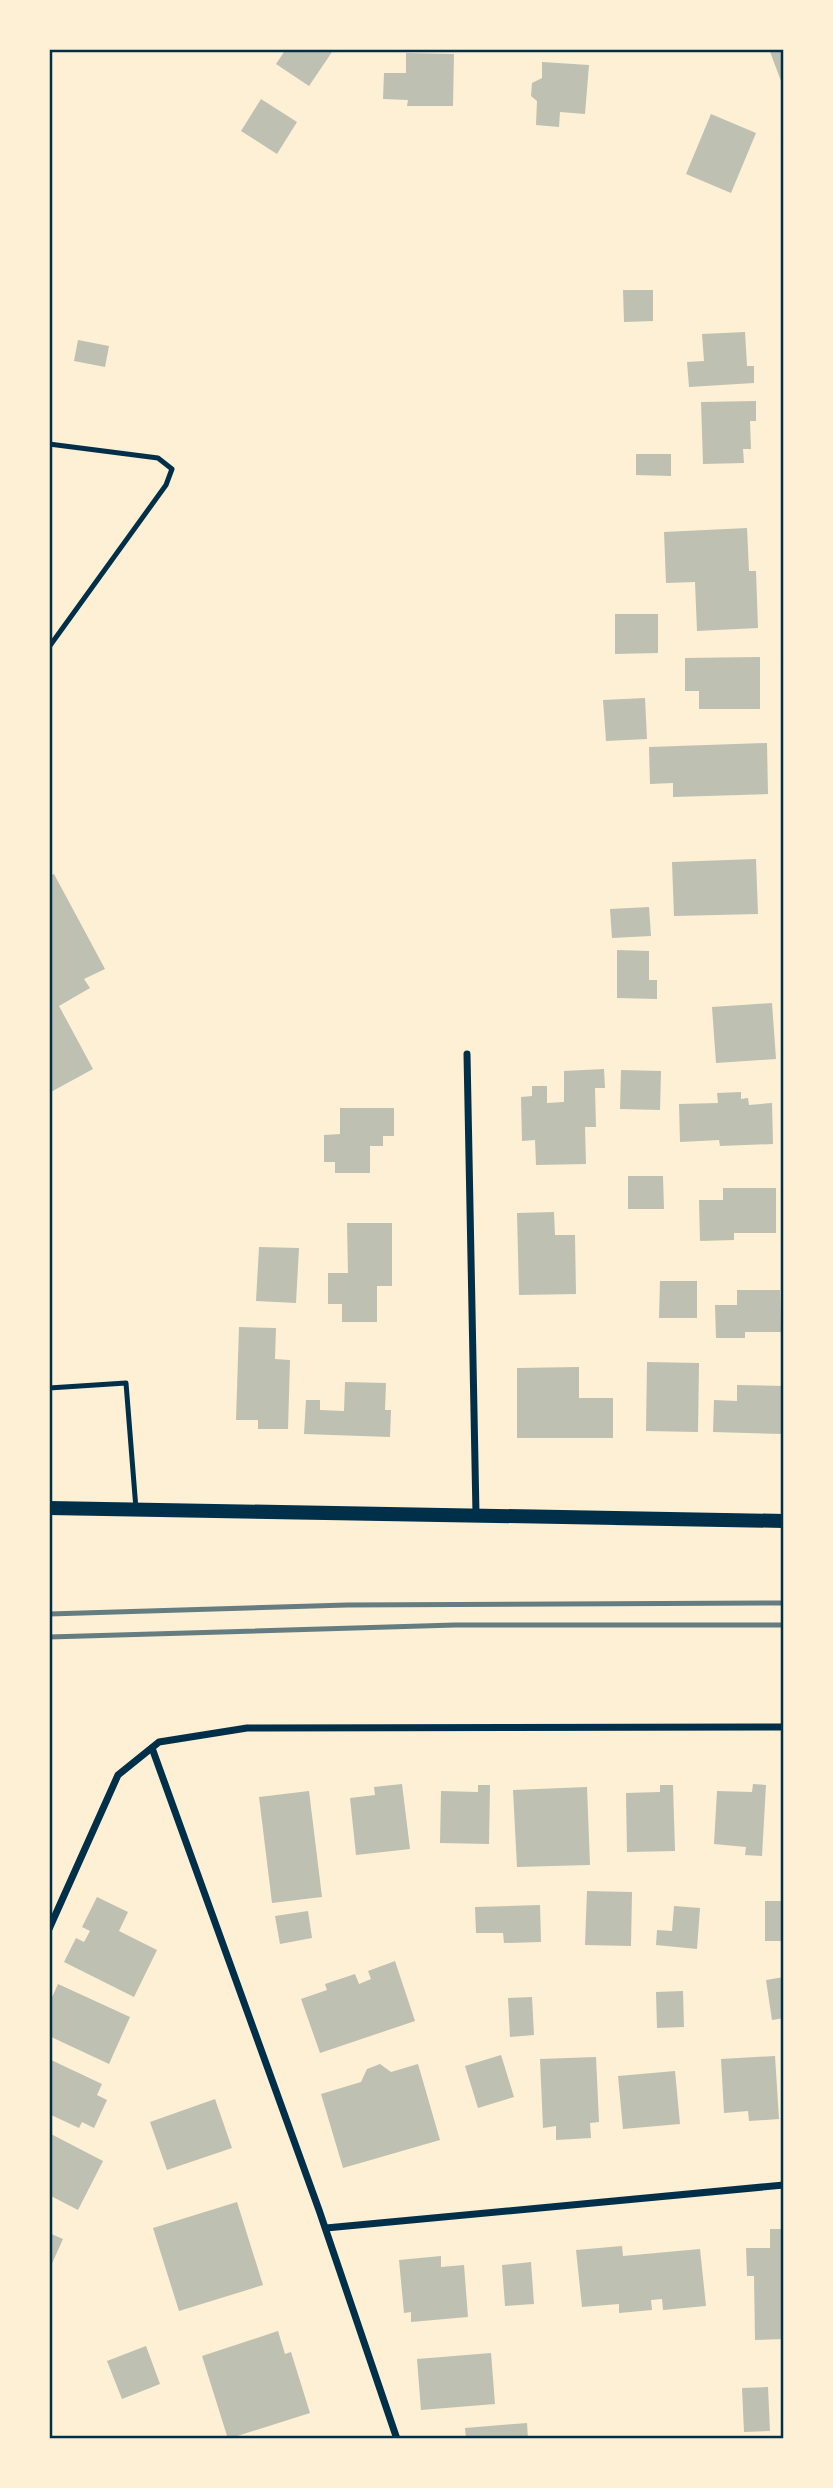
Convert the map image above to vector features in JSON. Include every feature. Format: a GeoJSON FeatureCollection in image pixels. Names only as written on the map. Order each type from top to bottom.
{"type":"FeatureCollection","features":[{"type":"Feature","properties":{"kind":"main road"},"geometry":{"type":"LineString","coordinates":[[49,1508],[784,1521]]}},
{"type":"Feature","properties":{"kind":"street"},"geometry":{"type":"LineString","coordinates":[[467,1054],[476,1514]]}},
{"type":"Feature","properties":{"kind":"street"},"geometry":{"type":"LineString","coordinates":[[49,1929],[117,1775],[159,1742],[247,1728],[784,1727]]}},
{"type":"Feature","properties":{"kind":"street"},"geometry":{"type":"LineString","coordinates":[[152,1748],[326,2228],[397,2439]]}},
{"type":"Feature","properties":{"kind":"street"},"geometry":{"type":"LineString","coordinates":[[326,2228],[784,2185]]}},
{"type":"Feature","properties":{"kind":"lane"},"geometry":{"type":"LineString","coordinates":[[49,444],[158,458],[172,469],[166,485],[49,647]]}},
{"type":"Feature","properties":{"kind":"lane"},"geometry":{"type":"LineString","coordinates":[[49,1388],[126,1383],[136,1509]]}},
{"type":"Feature","properties":{"kind":"building"},"geometry":{"type":"Polygon","coordinates":[[[286,49],[334,49],[309,86],[276,64],[286,49]]]}},
{"type":"Feature","properties":{"kind":"building"},"geometry":{"type":"Polygon","coordinates":[[[769,49],[784,49],[784,89],[769,49]]]}},
{"type":"Feature","properties":{"kind":"building"},"geometry":{"type":"Polygon","coordinates":[[[406,53],[454,54],[453,106],[407,106],[408,100],[383,99],[384,73],[406,73],[406,53]]]}},
{"type":"Feature","properties":{"kind":"building"},"geometry":{"type":"Polygon","coordinates":[[[542,62],[589,65],[585,114],[560,112],[559,127],[536,125],[537,101],[531,96],[532,83],[542,78],[542,62]]]}},
{"type":"Feature","properties":{"kind":"building"},"geometry":{"type":"Polygon","coordinates":[[[261,99],[297,122],[277,154],[241,131],[261,99]]]}},
{"type":"Feature","properties":{"kind":"building"},"geometry":{"type":"Polygon","coordinates":[[[711,114],[756,133],[731,193],[686,174],[711,114]]]}},
{"type":"Feature","properties":{"kind":"building"},"geometry":{"type":"Polygon","coordinates":[[[623,290],[653,290],[653,321],[624,322],[623,290]]]}},
{"type":"Feature","properties":{"kind":"building"},"geometry":{"type":"Polygon","coordinates":[[[745,332],[747,366],[754,366],[754,383],[689,387],[687,362],[704,361],[702,334],[745,332]]]}},
{"type":"Feature","properties":{"kind":"building"},"geometry":{"type":"Polygon","coordinates":[[[78,340],[109,346],[105,367],[74,361],[78,340]]]}},
{"type":"Feature","properties":{"kind":"building"},"geometry":{"type":"Polygon","coordinates":[[[756,401],[756,421],[750,421],[751,449],[743,449],[744,463],[703,464],[701,402],[756,401]]]}},
{"type":"Feature","properties":{"kind":"building"},"geometry":{"type":"Polygon","coordinates":[[[636,454],[671,454],[671,476],[636,475],[636,454]]]}},
{"type":"Feature","properties":{"kind":"building"},"geometry":{"type":"Polygon","coordinates":[[[747,528],[749,571],[756,571],[758,628],[697,631],[695,582],[666,583],[664,532],[747,528]]]}},
{"type":"Feature","properties":{"kind":"building"},"geometry":{"type":"Polygon","coordinates":[[[615,614],[658,614],[658,653],[615,654],[615,614]]]}},
{"type":"Feature","properties":{"kind":"building"},"geometry":{"type":"Polygon","coordinates":[[[760,657],[760,709],[699,709],[699,691],[685,691],[685,658],[760,657]]]}},
{"type":"Feature","properties":{"kind":"building"},"geometry":{"type":"Polygon","coordinates":[[[645,698],[647,739],[606,741],[603,700],[645,698]]]}},
{"type":"Feature","properties":{"kind":"building"},"geometry":{"type":"Polygon","coordinates":[[[767,743],[768,794],[673,797],[673,783],[650,784],[649,747],[767,743]]]}},
{"type":"Feature","properties":{"kind":"building"},"geometry":{"type":"Polygon","coordinates":[[[756,859],[758,914],[674,916],[672,862],[756,859]]]}},
{"type":"Feature","properties":{"kind":"building"},"geometry":{"type":"Polygon","coordinates":[[[54,874],[105,969],[84,979],[90,988],[59,1006],[93,1069],[49,1093],[49,876],[54,874]]]}},
{"type":"Feature","properties":{"kind":"building"},"geometry":{"type":"Polygon","coordinates":[[[649,907],[651,936],[612,938],[610,909],[649,907]]]}},
{"type":"Feature","properties":{"kind":"building"},"geometry":{"type":"Polygon","coordinates":[[[617,950],[649,951],[649,980],[657,980],[657,999],[617,998],[617,950]]]}},
{"type":"Feature","properties":{"kind":"building"},"geometry":{"type":"Polygon","coordinates":[[[772,1003],[776,1059],[716,1063],[712,1007],[772,1003]]]}},
{"type":"Feature","properties":{"kind":"building"},"geometry":{"type":"Polygon","coordinates":[[[604,1069],[605,1088],[595,1088],[596,1127],[585,1127],[586,1164],[536,1165],[535,1140],[522,1141],[521,1097],[532,1096],[532,1086],[547,1086],[547,1103],[564,1102],[564,1071],[604,1069]]]}},
{"type":"Feature","properties":{"kind":"building"},"geometry":{"type":"Polygon","coordinates":[[[621,1070],[661,1071],[660,1110],[620,1109],[621,1070]]]}},
{"type":"Feature","properties":{"kind":"building"},"geometry":{"type":"Polygon","coordinates":[[[741,1092],[741,1099],[748,1098],[749,1105],[772,1103],[773,1144],[720,1146],[719,1140],[680,1142],[679,1104],[718,1103],[717,1093],[741,1092]]]}},
{"type":"Feature","properties":{"kind":"building"},"geometry":{"type":"Polygon","coordinates":[[[340,1108],[394,1108],[394,1136],[383,1136],[383,1146],[370,1146],[370,1173],[335,1173],[335,1162],[324,1162],[324,1135],[340,1134],[340,1108]]]}},
{"type":"Feature","properties":{"kind":"building"},"geometry":{"type":"Polygon","coordinates":[[[628,1176],[663,1176],[664,1209],[628,1209],[628,1176]]]}},
{"type":"Feature","properties":{"kind":"building"},"geometry":{"type":"Polygon","coordinates":[[[723,1188],[776,1188],[776,1233],[734,1233],[734,1240],[700,1241],[699,1200],[723,1200],[723,1188]]]}},
{"type":"Feature","properties":{"kind":"building"},"geometry":{"type":"Polygon","coordinates":[[[554,1212],[555,1235],[575,1235],[576,1294],[519,1295],[517,1213],[554,1212]]]}},
{"type":"Feature","properties":{"kind":"building"},"geometry":{"type":"Polygon","coordinates":[[[347,1223],[392,1223],[392,1286],[377,1286],[377,1322],[342,1322],[342,1304],[328,1304],[328,1273],[348,1273],[347,1223]]]}},
{"type":"Feature","properties":{"kind":"building"},"geometry":{"type":"Polygon","coordinates":[[[259,1247],[299,1248],[296,1303],[256,1301],[259,1247]]]}},
{"type":"Feature","properties":{"kind":"building"},"geometry":{"type":"Polygon","coordinates":[[[660,1281],[697,1281],[697,1318],[659,1318],[660,1281]]]}},
{"type":"Feature","properties":{"kind":"building"},"geometry":{"type":"Polygon","coordinates":[[[737,1290],[780,1290],[781,1332],[745,1332],[745,1338],[716,1338],[715,1305],[737,1305],[737,1290]]]}},
{"type":"Feature","properties":{"kind":"building"},"geometry":{"type":"Polygon","coordinates":[[[239,1327],[276,1328],[275,1359],[290,1360],[288,1429],[258,1429],[258,1420],[236,1420],[239,1327]]]}},
{"type":"Feature","properties":{"kind":"building"},"geometry":{"type":"Polygon","coordinates":[[[647,1362],[699,1363],[698,1432],[646,1431],[647,1362]]]}},
{"type":"Feature","properties":{"kind":"building"},"geometry":{"type":"Polygon","coordinates":[[[579,1367],[579,1398],[613,1398],[613,1438],[517,1438],[517,1368],[579,1367]]]}},
{"type":"Feature","properties":{"kind":"building"},"geometry":{"type":"Polygon","coordinates":[[[345,1382],[386,1383],[385,1410],[391,1410],[390,1437],[304,1434],[306,1400],[320,1400],[320,1410],[344,1411],[345,1382]]]}},
{"type":"Feature","properties":{"kind":"building"},"geometry":{"type":"Polygon","coordinates":[[[737,1385],[784,1386],[784,1434],[713,1432],[714,1400],[737,1401],[737,1385]]]}},
{"type":"Feature","properties":{"kind":"building"},"geometry":{"type":"Polygon","coordinates":[[[402,1784],[410,1849],[356,1855],[350,1798],[375,1795],[374,1787],[402,1784]]]}},
{"type":"Feature","properties":{"kind":"building"},"geometry":{"type":"Polygon","coordinates":[[[753,1784],[766,1785],[762,1856],[745,1855],[746,1847],[714,1844],[717,1791],[752,1792],[753,1784]]]}},
{"type":"Feature","properties":{"kind":"building"},"geometry":{"type":"Polygon","coordinates":[[[478,1785],[490,1785],[489,1844],[440,1843],[441,1791],[478,1792],[478,1785]]]}},
{"type":"Feature","properties":{"kind":"building"},"geometry":{"type":"Polygon","coordinates":[[[660,1785],[673,1785],[675,1851],[627,1852],[626,1793],[660,1792],[660,1785]]]}},
{"type":"Feature","properties":{"kind":"building"},"geometry":{"type":"Polygon","coordinates":[[[587,1787],[590,1865],[517,1867],[513,1790],[587,1787]]]}},
{"type":"Feature","properties":{"kind":"building"},"geometry":{"type":"Polygon","coordinates":[[[309,1791],[322,1897],[272,1903],[259,1797],[309,1791]]]}},
{"type":"Feature","properties":{"kind":"building"},"geometry":{"type":"Polygon","coordinates":[[[587,1891],[632,1892],[631,1946],[585,1945],[587,1891]]]}},
{"type":"Feature","properties":{"kind":"building"},"geometry":{"type":"Polygon","coordinates":[[[97,1897],[128,1912],[119,1931],[157,1950],[134,1997],[64,1962],[76,1938],[84,1942],[90,1931],[82,1927],[97,1897]]]}},
{"type":"Feature","properties":{"kind":"building"},"geometry":{"type":"Polygon","coordinates":[[[765,1901],[784,1901],[784,1941],[765,1941],[765,1901]]]}},
{"type":"Feature","properties":{"kind":"building"},"geometry":{"type":"Polygon","coordinates":[[[540,1905],[541,1942],[504,1943],[503,1933],[476,1933],[475,1907],[540,1905]]]}},
{"type":"Feature","properties":{"kind":"building"},"geometry":{"type":"Polygon","coordinates":[[[674,1906],[700,1908],[697,1949],[656,1945],[657,1930],[672,1931],[674,1906]]]}},
{"type":"Feature","properties":{"kind":"building"},"geometry":{"type":"Polygon","coordinates":[[[308,1911],[312,1938],[280,1944],[275,1916],[308,1911]]]}},
{"type":"Feature","properties":{"kind":"building"},"geometry":{"type":"Polygon","coordinates":[[[395,1961],[415,2021],[320,2053],[301,1999],[327,1990],[325,1984],[355,1974],[359,1984],[371,1979],[368,1971],[395,1961]]]}},
{"type":"Feature","properties":{"kind":"building"},"geometry":{"type":"Polygon","coordinates":[[[784,1977],[784,2018],[772,2020],[766,1980],[784,1977]]]}},
{"type":"Feature","properties":{"kind":"building"},"geometry":{"type":"Polygon","coordinates":[[[58,1984],[130,2017],[109,2064],[49,2036],[49,2004],[58,1984]]]}},
{"type":"Feature","properties":{"kind":"building"},"geometry":{"type":"Polygon","coordinates":[[[683,1991],[684,2027],[657,2028],[656,1992],[683,1991]]]}},
{"type":"Feature","properties":{"kind":"building"},"geometry":{"type":"Polygon","coordinates":[[[532,1997],[534,2035],[510,2037],[508,1998],[532,1997]]]}},
{"type":"Feature","properties":{"kind":"building"},"geometry":{"type":"Polygon","coordinates":[[[501,2055],[514,2097],[478,2108],[465,2066],[501,2055]]]}},
{"type":"Feature","properties":{"kind":"building"},"geometry":{"type":"Polygon","coordinates":[[[775,2056],[779,2119],[749,2121],[748,2111],[724,2113],[721,2059],[775,2056]]]}},
{"type":"Feature","properties":{"kind":"building"},"geometry":{"type":"Polygon","coordinates":[[[596,2057],[599,2122],[590,2123],[591,2138],[556,2140],[556,2126],[543,2128],[540,2059],[596,2057]]]}},
{"type":"Feature","properties":{"kind":"building"},"geometry":{"type":"Polygon","coordinates":[[[49,2059],[102,2084],[97,2095],[107,2100],[94,2128],[82,2122],[79,2128],[49,2114],[49,2059]]]}},
{"type":"Feature","properties":{"kind":"building"},"geometry":{"type":"Polygon","coordinates":[[[380,2064],[391,2072],[418,2064],[440,2140],[343,2168],[321,2094],[361,2082],[367,2069],[380,2064]]]}},
{"type":"Feature","properties":{"kind":"building"},"geometry":{"type":"Polygon","coordinates":[[[675,2071],[680,2124],[623,2129],[618,2076],[675,2071]]]}},
{"type":"Feature","properties":{"kind":"building"},"geometry":{"type":"Polygon","coordinates":[[[215,2099],[232,2148],[167,2170],[150,2122],[215,2099]]]}},
{"type":"Feature","properties":{"kind":"building"},"geometry":{"type":"Polygon","coordinates":[[[49,2133],[103,2161],[78,2210],[49,2195],[49,2133]]]}},
{"type":"Feature","properties":{"kind":"building"},"geometry":{"type":"Polygon","coordinates":[[[237,2202],[263,2285],[179,2311],[153,2228],[237,2202]]]}},
{"type":"Feature","properties":{"kind":"building"},"geometry":{"type":"Polygon","coordinates":[[[770,2229],[784,2229],[784,2339],[755,2340],[754,2276],[747,2276],[746,2248],[770,2248],[770,2229]]]}},
{"type":"Feature","properties":{"kind":"building"},"geometry":{"type":"Polygon","coordinates":[[[49,2233],[63,2239],[49,2270],[49,2233]]]}},
{"type":"Feature","properties":{"kind":"building"},"geometry":{"type":"Polygon","coordinates":[[[622,2246],[623,2256],[700,2249],[706,2306],[663,2310],[662,2299],[651,2300],[652,2310],[619,2313],[619,2304],[582,2307],[576,2250],[622,2246]]]}},
{"type":"Feature","properties":{"kind":"building"},"geometry":{"type":"Polygon","coordinates":[[[441,2256],[441,2267],[464,2265],[468,2317],[411,2322],[411,2312],[404,2313],[399,2260],[441,2256]]]}},
{"type":"Feature","properties":{"kind":"building"},"geometry":{"type":"Polygon","coordinates":[[[531,2262],[534,2304],[505,2306],[502,2265],[531,2262]]]}},
{"type":"Feature","properties":{"kind":"building"},"geometry":{"type":"Polygon","coordinates":[[[278,2331],[285,2354],[291,2352],[310,2413],[228,2439],[202,2356],[278,2331]]]}},
{"type":"Feature","properties":{"kind":"building"},"geometry":{"type":"Polygon","coordinates":[[[146,2346],[160,2384],[122,2399],[107,2361],[146,2346]]]}},
{"type":"Feature","properties":{"kind":"building"},"geometry":{"type":"Polygon","coordinates":[[[491,2353],[495,2404],[421,2410],[417,2359],[491,2353]]]}},
{"type":"Feature","properties":{"kind":"building"},"geometry":{"type":"Polygon","coordinates":[[[768,2387],[770,2431],[744,2432],[742,2388],[768,2387]]]}},
{"type":"Feature","properties":{"kind":"building"},"geometry":{"type":"Polygon","coordinates":[[[527,2423],[528,2439],[466,2439],[465,2428],[527,2423]]]}},
{"type":"Feature","properties":{"kind":"railway"},"geometry":{"type":"LineString","coordinates":[[49,1614],[347,1605],[784,1603]]}},
{"type":"Feature","properties":{"kind":"railway"},"geometry":{"type":"LineString","coordinates":[[49,1637],[455,1625],[784,1625]]}}]}
